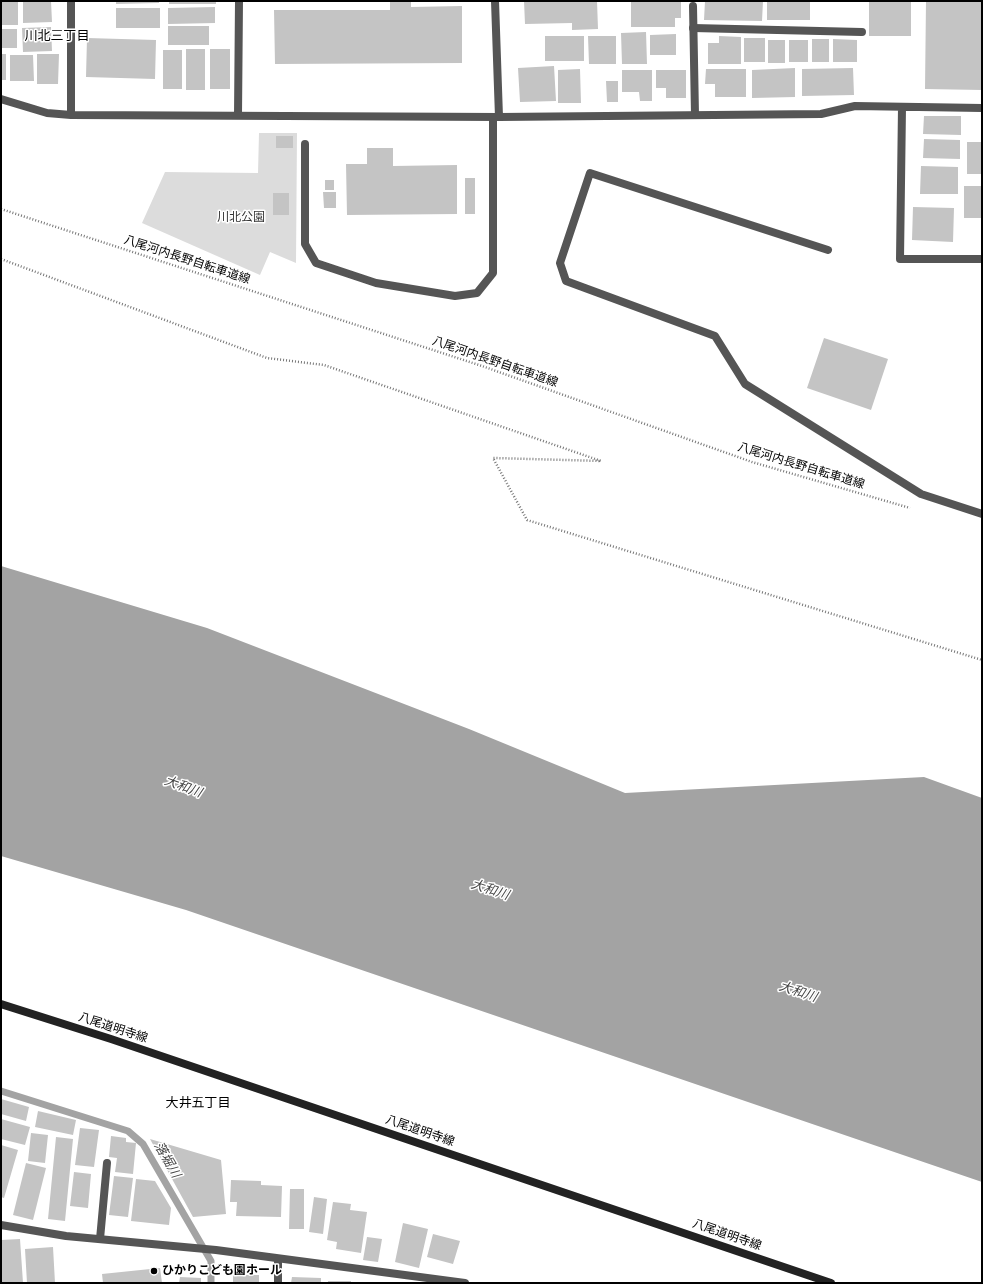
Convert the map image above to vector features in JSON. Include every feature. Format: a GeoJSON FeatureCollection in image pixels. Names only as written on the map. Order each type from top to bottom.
{"type":"FeatureCollection","features":[{"type":"Feature","properties":{"kind":"main road","name":"八尾道明寺線"},"geometry":{"type":"LineString","coordinates":[[1,1004],[111,1039],[831,1283]]}},
{"type":"Feature","properties":{"kind":"street"},"geometry":{"type":"LineString","coordinates":[[71,1],[71,114]]}},
{"type":"Feature","properties":{"kind":"street"},"geometry":{"type":"LineString","coordinates":[[238,115],[239,1]]}},
{"type":"Feature","properties":{"kind":"street"},"geometry":{"type":"LineString","coordinates":[[305,144],[305,244],[316,263],[376,283],[455,296],[477,292],[493,273],[496,117],[495,1]]}},
{"type":"Feature","properties":{"kind":"street"},"geometry":{"type":"LineString","coordinates":[[693,6],[695,115]]}},
{"type":"Feature","properties":{"kind":"street"},"geometry":{"type":"LineString","coordinates":[[693,28],[862,32]]}},
{"type":"Feature","properties":{"kind":"street"},"geometry":{"type":"LineString","coordinates":[[1,99],[47,113],[71,114],[496,117],[821,114],[855,106],[982,108]]}},
{"type":"Feature","properties":{"kind":"street"},"geometry":{"type":"LineString","coordinates":[[902,107],[900,259],[982,259]]}},
{"type":"Feature","properties":{"kind":"street"},"geometry":{"type":"LineString","coordinates":[[828,250],[590,173],[560,263],[566,281],[715,336],[744,384],[921,494],[982,514]]}},
{"type":"Feature","properties":{"kind":"street"},"geometry":{"type":"LineString","coordinates":[[100,1239],[107,1163]]}},
{"type":"Feature","properties":{"kind":"street"},"geometry":{"type":"LineString","coordinates":[[1,1225],[100,1239],[216,1250],[465,1283]]}},
{"type":"Feature","properties":{"kind":"street"},"geometry":{"type":"LineString","coordinates":[[278,1258],[278,1283]]}},
{"type":"Feature","properties":{"kind":"path","name":"八尾河内長野自転車道線"},"geometry":{"type":"LineString","coordinates":[[1,209],[482,366],[752,462],[914,509]]}},
{"type":"Feature","properties":{"kind":"path"},"geometry":{"type":"LineString","coordinates":[[1,259],[267,358],[324,365],[601,461],[493,458],[527,520],[982,660]]}},
{"type":"Feature","properties":{"kind":"green space","name":"川北公園"},"geometry":{"type":"Polygon","coordinates":[[[259,133],[297,133],[296,263],[270,252],[260,275],[142,223],[165,172],[258,173],[259,133]]]}},
{"type":"Feature","properties":{"kind":"water","name":"大和川"},"geometry":{"type":"Polygon","coordinates":[[[1,566],[207,628],[469,729],[625,793],[924,777],[982,798],[982,1182],[186,910],[1,856],[1,566]]]}},
{"type":"Feature","properties":{"kind":"building"},"geometry":{"type":"Polygon","coordinates":[[[1,1],[18,1],[18,25],[1,25],[1,1]]]}},
{"type":"Feature","properties":{"kind":"building"},"geometry":{"type":"Polygon","coordinates":[[[23,1],[51,1],[52,22],[23,23],[23,1]]]}},
{"type":"Feature","properties":{"kind":"building"},"geometry":{"type":"Polygon","coordinates":[[[116,1],[159,1],[159,3],[116,4],[116,1]]]}},
{"type":"Feature","properties":{"kind":"building"},"geometry":{"type":"Polygon","coordinates":[[[169,1],[216,1],[216,4],[169,4],[169,1]]]}},
{"type":"Feature","properties":{"kind":"building"},"geometry":{"type":"Polygon","coordinates":[[[390,1],[411,1],[411,7],[462,6],[462,63],[275,64],[274,10],[390,10],[390,1]]]}},
{"type":"Feature","properties":{"kind":"building"},"geometry":{"type":"Polygon","coordinates":[[[524,1],[597,1],[598,29],[572,30],[572,23],[525,24],[524,1]]]}},
{"type":"Feature","properties":{"kind":"building"},"geometry":{"type":"Polygon","coordinates":[[[631,1],[681,2],[681,18],[675,18],[675,27],[631,27],[631,1]]]}},
{"type":"Feature","properties":{"kind":"building"},"geometry":{"type":"Polygon","coordinates":[[[705,1],[763,1],[762,21],[704,20],[705,1]]]}},
{"type":"Feature","properties":{"kind":"building"},"geometry":{"type":"Polygon","coordinates":[[[767,1],[810,1],[810,20],[767,20],[767,1]]]}},
{"type":"Feature","properties":{"kind":"building"},"geometry":{"type":"Polygon","coordinates":[[[869,1],[911,1],[911,36],[869,36],[869,1]]]}},
{"type":"Feature","properties":{"kind":"building"},"geometry":{"type":"Polygon","coordinates":[[[926,1],[982,1],[982,90],[925,89],[926,1]]]}},
{"type":"Feature","properties":{"kind":"building"},"geometry":{"type":"Polygon","coordinates":[[[215,7],[215,23],[168,24],[168,8],[215,7]]]}},
{"type":"Feature","properties":{"kind":"building"},"geometry":{"type":"Polygon","coordinates":[[[116,8],[160,8],[160,28],[116,28],[116,8]]]}},
{"type":"Feature","properties":{"kind":"building"},"geometry":{"type":"Polygon","coordinates":[[[168,26],[209,26],[209,45],[168,45],[168,26]]]}},
{"type":"Feature","properties":{"kind":"building"},"geometry":{"type":"Polygon","coordinates":[[[51,27],[52,51],[23,52],[22,28],[51,27]]]}},
{"type":"Feature","properties":{"kind":"building"},"geometry":{"type":"Polygon","coordinates":[[[1,29],[17,29],[17,48],[1,48],[1,29]]]}},
{"type":"Feature","properties":{"kind":"building"},"geometry":{"type":"Polygon","coordinates":[[[646,32],[647,64],[622,64],[621,33],[646,32]]]}},
{"type":"Feature","properties":{"kind":"building"},"geometry":{"type":"Polygon","coordinates":[[[676,34],[676,55],[650,55],[650,35],[676,34]]]}},
{"type":"Feature","properties":{"kind":"building"},"geometry":{"type":"Polygon","coordinates":[[[545,36],[584,36],[584,61],[545,61],[545,36]]]}},
{"type":"Feature","properties":{"kind":"building"},"geometry":{"type":"Polygon","coordinates":[[[588,36],[616,36],[616,64],[589,64],[588,36]]]}},
{"type":"Feature","properties":{"kind":"building"},"geometry":{"type":"Polygon","coordinates":[[[719,36],[741,37],[741,64],[708,64],[708,43],[719,43],[719,36]]]}},
{"type":"Feature","properties":{"kind":"building"},"geometry":{"type":"Polygon","coordinates":[[[87,38],[156,40],[155,79],[86,77],[87,38]]]}},
{"type":"Feature","properties":{"kind":"building"},"geometry":{"type":"Polygon","coordinates":[[[744,38],[765,38],[765,62],[744,62],[744,38]]]}},
{"type":"Feature","properties":{"kind":"building"},"geometry":{"type":"Polygon","coordinates":[[[812,39],[829,39],[829,62],[812,62],[812,39]]]}},
{"type":"Feature","properties":{"kind":"building"},"geometry":{"type":"Polygon","coordinates":[[[833,39],[857,40],[857,62],[833,62],[833,39]]]}},
{"type":"Feature","properties":{"kind":"building"},"geometry":{"type":"Polygon","coordinates":[[[768,40],[785,40],[785,63],[768,63],[768,40]]]}},
{"type":"Feature","properties":{"kind":"building"},"geometry":{"type":"Polygon","coordinates":[[[789,40],[808,40],[808,62],[789,62],[789,40]]]}},
{"type":"Feature","properties":{"kind":"building"},"geometry":{"type":"Polygon","coordinates":[[[186,49],[205,49],[205,90],[186,90],[186,49]]]}},
{"type":"Feature","properties":{"kind":"building"},"geometry":{"type":"Polygon","coordinates":[[[210,49],[230,49],[230,89],[210,89],[210,49]]]}},
{"type":"Feature","properties":{"kind":"building"},"geometry":{"type":"Polygon","coordinates":[[[163,50],[182,50],[182,89],[163,89],[163,50]]]}},
{"type":"Feature","properties":{"kind":"building"},"geometry":{"type":"Polygon","coordinates":[[[1,54],[6,54],[6,80],[1,80],[1,54]]]}},
{"type":"Feature","properties":{"kind":"building"},"geometry":{"type":"Polygon","coordinates":[[[37,54],[59,54],[58,84],[37,84],[37,54]]]}},
{"type":"Feature","properties":{"kind":"building"},"geometry":{"type":"Polygon","coordinates":[[[10,55],[33,55],[34,81],[10,81],[10,55]]]}},
{"type":"Feature","properties":{"kind":"building"},"geometry":{"type":"Polygon","coordinates":[[[554,66],[556,101],[520,102],[518,68],[554,66]]]}},
{"type":"Feature","properties":{"kind":"building"},"geometry":{"type":"Polygon","coordinates":[[[795,68],[795,97],[752,98],[752,70],[795,68]]]}},
{"type":"Feature","properties":{"kind":"building"},"geometry":{"type":"Polygon","coordinates":[[[853,68],[854,95],[802,96],[802,69],[853,68]]]}},
{"type":"Feature","properties":{"kind":"building"},"geometry":{"type":"Polygon","coordinates":[[[580,69],[581,103],[558,103],[558,70],[580,69]]]}},
{"type":"Feature","properties":{"kind":"building"},"geometry":{"type":"Polygon","coordinates":[[[706,69],[746,69],[746,97],[715,97],[715,84],[705,84],[706,69]]]}},
{"type":"Feature","properties":{"kind":"building"},"geometry":{"type":"Polygon","coordinates":[[[622,70],[652,70],[652,101],[640,101],[639,92],[622,92],[622,70]]]}},
{"type":"Feature","properties":{"kind":"building"},"geometry":{"type":"Polygon","coordinates":[[[656,70],[686,70],[686,98],[666,98],[666,88],[656,88],[656,70]]]}},
{"type":"Feature","properties":{"kind":"building"},"geometry":{"type":"Polygon","coordinates":[[[606,81],[618,81],[618,102],[607,102],[606,81]]]}},
{"type":"Feature","properties":{"kind":"building"},"geometry":{"type":"Polygon","coordinates":[[[924,116],[961,116],[961,135],[923,134],[924,116]]]}},
{"type":"Feature","properties":{"kind":"building"},"geometry":{"type":"Polygon","coordinates":[[[276,136],[293,136],[293,148],[276,148],[276,136]]]}},
{"type":"Feature","properties":{"kind":"building"},"geometry":{"type":"Polygon","coordinates":[[[924,139],[960,140],[960,159],[923,158],[924,139]]]}},
{"type":"Feature","properties":{"kind":"building"},"geometry":{"type":"Polygon","coordinates":[[[967,142],[982,142],[982,174],[967,174],[967,142]]]}},
{"type":"Feature","properties":{"kind":"building"},"geometry":{"type":"Polygon","coordinates":[[[367,148],[393,148],[393,166],[457,165],[457,214],[347,215],[346,164],[367,164],[367,148]]]}},
{"type":"Feature","properties":{"kind":"building"},"geometry":{"type":"Polygon","coordinates":[[[921,166],[958,167],[958,194],[920,194],[921,166]]]}},
{"type":"Feature","properties":{"kind":"building"},"geometry":{"type":"Polygon","coordinates":[[[465,178],[475,178],[475,214],[465,214],[465,178]]]}},
{"type":"Feature","properties":{"kind":"building"},"geometry":{"type":"Polygon","coordinates":[[[325,180],[334,180],[334,190],[325,190],[325,180]]]}},
{"type":"Feature","properties":{"kind":"building"},"geometry":{"type":"Polygon","coordinates":[[[964,186],[982,186],[982,218],[964,218],[964,186]]]}},
{"type":"Feature","properties":{"kind":"building"},"geometry":{"type":"Polygon","coordinates":[[[323,192],[336,192],[336,208],[324,208],[323,192]]]}},
{"type":"Feature","properties":{"kind":"building"},"geometry":{"type":"Polygon","coordinates":[[[273,193],[289,193],[289,215],[273,215],[273,193]]]}},
{"type":"Feature","properties":{"kind":"building"},"geometry":{"type":"Polygon","coordinates":[[[913,207],[954,208],[953,242],[912,240],[913,207]]]}},
{"type":"Feature","properties":{"kind":"building"},"geometry":{"type":"Polygon","coordinates":[[[824,338],[888,359],[871,410],[807,388],[824,338]]]}},
{"type":"Feature","properties":{"kind":"building"},"geometry":{"type":"Polygon","coordinates":[[[1,1099],[29,1107],[26,1121],[1,1114],[1,1099]]]}},
{"type":"Feature","properties":{"kind":"building"},"geometry":{"type":"Polygon","coordinates":[[[38,1111],[76,1120],[73,1135],[35,1127],[38,1111]]]}},
{"type":"Feature","properties":{"kind":"building"},"geometry":{"type":"Polygon","coordinates":[[[1,1119],[30,1127],[25,1145],[1,1139],[1,1119]]]}},
{"type":"Feature","properties":{"kind":"building"},"geometry":{"type":"Polygon","coordinates":[[[80,1128],[99,1130],[94,1167],[75,1165],[80,1128]]]}},
{"type":"Feature","properties":{"kind":"building"},"geometry":{"type":"Polygon","coordinates":[[[31,1133],[48,1135],[45,1163],[28,1161],[31,1133]]]}},
{"type":"Feature","properties":{"kind":"building"},"geometry":{"type":"Polygon","coordinates":[[[111,1136],[126,1138],[126,1142],[136,1143],[133,1174],[115,1172],[117,1158],[109,1157],[111,1136]]]}},
{"type":"Feature","properties":{"kind":"building"},"geometry":{"type":"Polygon","coordinates":[[[56,1137],[73,1139],[65,1221],[48,1219],[56,1137]]]}},
{"type":"Feature","properties":{"kind":"building"},"geometry":{"type":"Polygon","coordinates":[[[150,1139],[221,1160],[226,1214],[193,1217],[150,1139]]]}},
{"type":"Feature","properties":{"kind":"building"},"geometry":{"type":"Polygon","coordinates":[[[1,1145],[18,1150],[4,1198],[1,1197],[1,1145]]]}},
{"type":"Feature","properties":{"kind":"building"},"geometry":{"type":"Polygon","coordinates":[[[26,1163],[46,1168],[33,1220],[13,1215],[26,1163]]]}},
{"type":"Feature","properties":{"kind":"building"},"geometry":{"type":"Polygon","coordinates":[[[74,1172],[91,1174],[88,1208],[70,1206],[74,1172]]]}},
{"type":"Feature","properties":{"kind":"building"},"geometry":{"type":"Polygon","coordinates":[[[114,1176],[133,1178],[128,1217],[109,1215],[114,1176]]]}},
{"type":"Feature","properties":{"kind":"building"},"geometry":{"type":"Polygon","coordinates":[[[136,1179],[155,1181],[171,1208],[169,1225],[131,1221],[136,1179]]]}},
{"type":"Feature","properties":{"kind":"building"},"geometry":{"type":"Polygon","coordinates":[[[231,1180],[261,1181],[261,1185],[282,1186],[281,1217],[236,1216],[237,1202],[230,1202],[231,1180]]]}},
{"type":"Feature","properties":{"kind":"building"},"geometry":{"type":"Polygon","coordinates":[[[290,1189],[304,1189],[304,1229],[289,1229],[290,1189]]]}},
{"type":"Feature","properties":{"kind":"building"},"geometry":{"type":"Polygon","coordinates":[[[314,1197],[327,1199],[323,1234],[309,1232],[314,1197]]]}},
{"type":"Feature","properties":{"kind":"building"},"geometry":{"type":"Polygon","coordinates":[[[333,1202],[351,1204],[350,1210],[367,1212],[361,1253],[336,1249],[337,1242],[327,1240],[333,1202]]]}},
{"type":"Feature","properties":{"kind":"building"},"geometry":{"type":"Polygon","coordinates":[[[403,1223],[428,1229],[419,1268],[395,1262],[403,1223]]]}},
{"type":"Feature","properties":{"kind":"building"},"geometry":{"type":"Polygon","coordinates":[[[433,1234],[460,1241],[453,1264],[427,1257],[433,1234]]]}},
{"type":"Feature","properties":{"kind":"building"},"geometry":{"type":"Polygon","coordinates":[[[367,1237],[382,1239],[378,1262],[363,1260],[367,1237]]]}},
{"type":"Feature","properties":{"kind":"building"},"geometry":{"type":"Polygon","coordinates":[[[20,1239],[23,1283],[1,1283],[1,1240],[20,1239]]]}},
{"type":"Feature","properties":{"kind":"building"},"geometry":{"type":"Polygon","coordinates":[[[53,1247],[55,1283],[27,1283],[25,1249],[53,1247]]]}},
{"type":"Feature","properties":{"kind":"building"},"geometry":{"type":"Polygon","coordinates":[[[160,1268],[162,1283],[103,1283],[102,1274],[160,1268]]]}},
{"type":"Feature","properties":{"kind":"building"},"geometry":{"type":"Polygon","coordinates":[[[233,1275],[259,1275],[259,1283],[233,1283],[233,1275]]]}},
{"type":"Feature","properties":{"kind":"building"},"geometry":{"type":"Polygon","coordinates":[[[180,1277],[201,1278],[201,1283],[179,1283],[180,1277]]]}},
{"type":"Feature","properties":{"kind":"building"},"geometry":{"type":"Polygon","coordinates":[[[292,1277],[321,1278],[321,1283],[291,1283],[292,1277]]]}},
{"type":"Feature","properties":{"kind":"building"},"geometry":{"type":"Polygon","coordinates":[[[328,1281],[351,1281],[351,1283],[328,1283],[328,1281]]]}},
{"type":"Feature","properties":{"kind":"waterway","name":"落堀川"},"geometry":{"type":"LineString","coordinates":[[1,1091],[128,1131],[143,1144],[211,1261],[211,1283]]}},
{"type":"Feature","properties":{"kind":"place","name":"ひかりこども園ホール"},"geometry":{"type":"Point","coordinates":[154,1271]}},
{"type":"Feature","properties":{"kind":"district","name":"川北三丁目"},"geometry":{"type":"Point","coordinates":[57,36]}},
{"type":"Feature","properties":{"kind":"district","name":"大井五丁目"},"geometry":{"type":"Point","coordinates":[198,1103]}}]}
